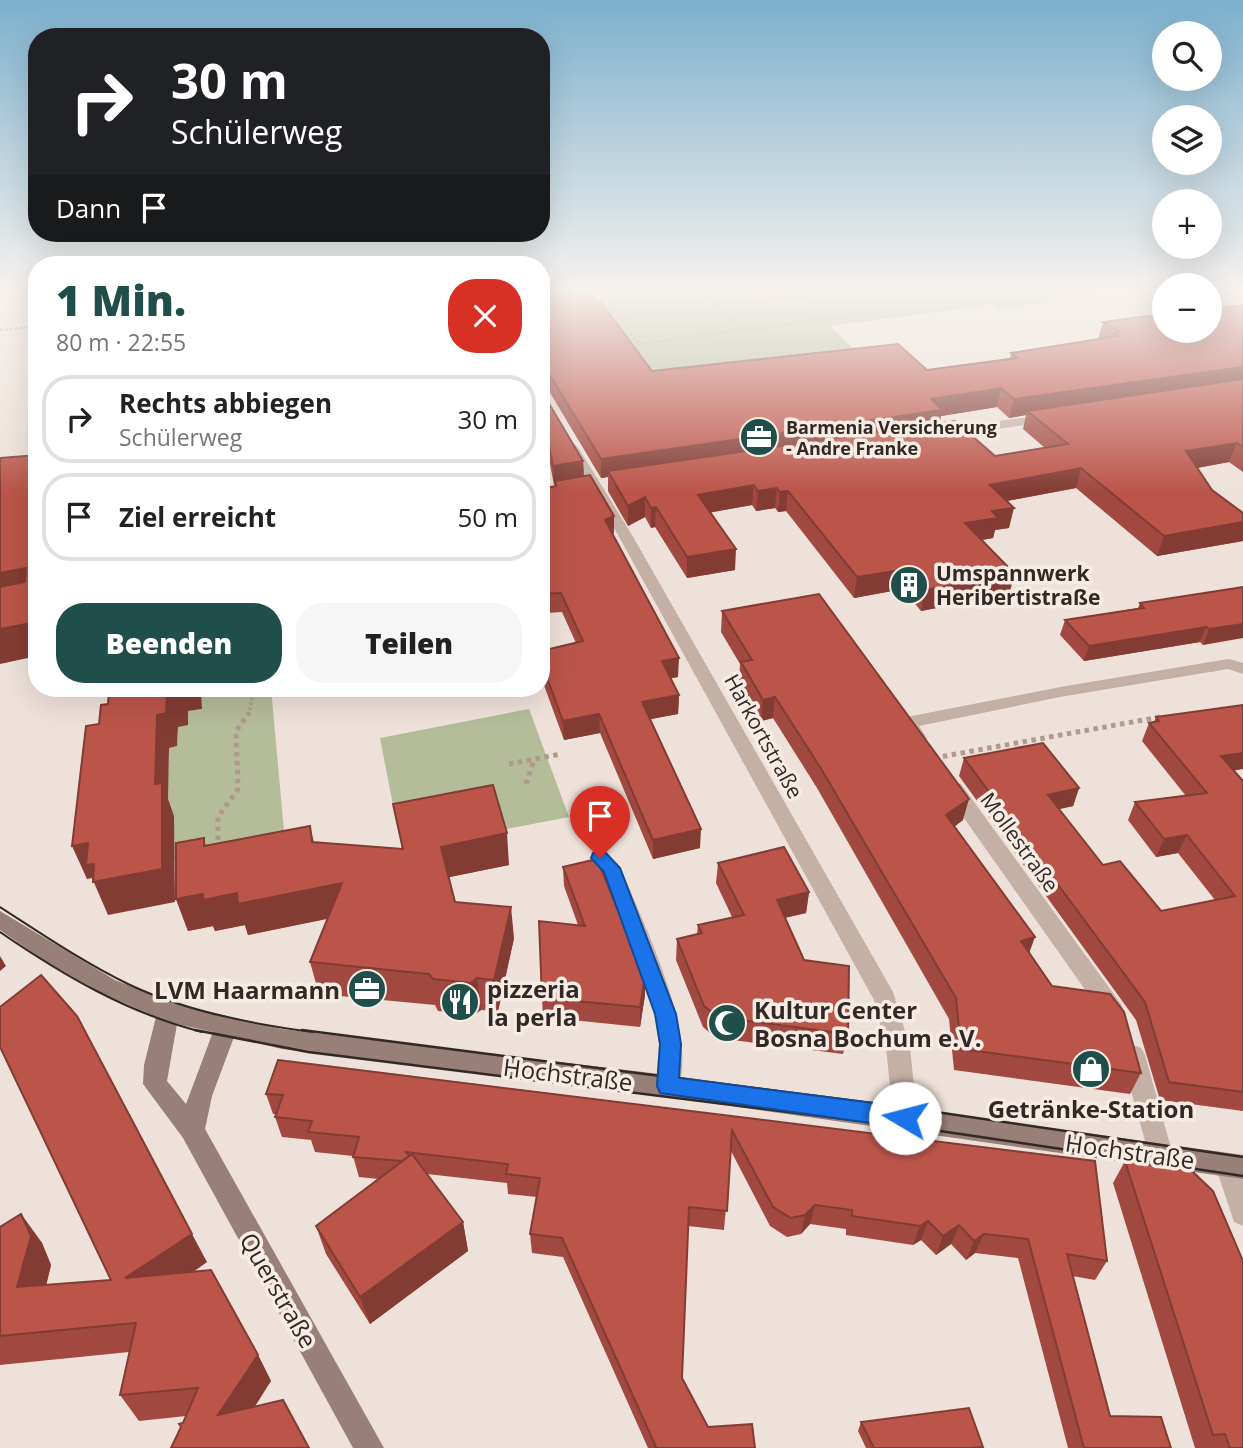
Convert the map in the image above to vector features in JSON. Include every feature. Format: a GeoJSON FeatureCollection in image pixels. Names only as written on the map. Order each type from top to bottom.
{"type":"FeatureCollection","features":[{"type":"Feature","properties":{"kind":"street"},"geometry":{"type":"LineString","coordinates":[[934,435],[1069,415]]}},
{"type":"Feature","properties":{"kind":"street","name":"Harkortstraße"},"geometry":{"type":"LineString","coordinates":[[561,427],[625,535],[885,999],[898,1047],[905,1118]]}},
{"type":"Feature","properties":{"kind":"street","name":"Mollestraße"},"geometry":{"type":"LineString","coordinates":[[1161,1155],[1128,1035],[908,723],[1060,692],[1210,667],[1230,664],[1243,669]]}},
{"type":"Feature","properties":{"kind":"street"},"geometry":{"type":"LineString","coordinates":[[600,858],[611,868],[666,1014],[671,1044],[668,1086]]}},
{"type":"Feature","properties":{"kind":"street","name":"Hochstraße"},"geometry":{"type":"LineString","coordinates":[[0,919],[54,956],[107,986],[168,1012],[282,1039],[668,1086],[1236,1166]]}},
{"type":"Feature","properties":{"kind":"street","name":"Querstraße"},"geometry":{"type":"LineString","coordinates":[[168,1012],[156,1065],[155,1084],[192,1130],[369,1448]]}},
{"type":"Feature","properties":{"kind":"street"},"geometry":{"type":"LineString","coordinates":[[192,1130],[200,1096],[227,1027]]}},
{"type":"Feature","properties":{"kind":"street"},"geometry":{"type":"LineString","coordinates":[[1236,1166],[1243,1213]]}},
{"type":"Feature","properties":{"kind":"path"},"geometry":{"type":"LineString","coordinates":[[218,852],[218,817],[238,789],[236,731],[248,719],[255,697]]}},
{"type":"Feature","properties":{"kind":"path"},"geometry":{"type":"LineString","coordinates":[[936,764],[1161,717]]}},
{"type":"Feature","properties":{"kind":"path"},"geometry":{"type":"LineString","coordinates":[[509,764],[561,754]]}},
{"type":"Feature","properties":{"kind":"path"},"geometry":{"type":"LineString","coordinates":[[526,784],[534,760]]}},
{"type":"Feature","properties":{"kind":"path"},"geometry":{"type":"LineString","coordinates":[[208,845],[218,838]]}},
{"type":"Feature","properties":{"kind":"green space"},"geometry":{"type":"Polygon","coordinates":[[[636,358],[864,359],[657,385],[636,358]]]}},
{"type":"Feature","properties":{"kind":"green space"},"geometry":{"type":"Polygon","coordinates":[[[201,697],[272,697],[287,864],[175,883],[175,861],[165,862],[169,748],[177,746],[178,727],[188,711],[202,709],[201,697]]]}},
{"type":"Feature","properties":{"kind":"green space"},"geometry":{"type":"Polygon","coordinates":[[[529,709],[569,817],[501,830],[399,836],[380,738],[529,709]]]}},
{"type":"Feature","properties":{"kind":"building"},"geometry":{"type":"Polygon","coordinates":[[[550,358],[642,358],[652,371],[774,358],[913,358],[927,370],[1016,358],[1243,358],[1243,367],[1014,399],[1001,388],[931,399],[942,410],[601,459],[550,375],[550,358]]]}},
{"type":"Feature","properties":{"kind":"building"},"geometry":{"type":"Polygon","coordinates":[[[1243,379],[1243,447],[1237,443],[1186,451],[1212,490],[1243,513],[1243,522],[1164,536],[1081,468],[990,485],[1014,508],[992,511],[998,518],[965,523],[1015,574],[925,590],[907,569],[857,577],[788,491],[780,492],[777,488],[758,491],[754,485],[698,495],[736,549],[687,557],[656,507],[651,508],[645,497],[628,506],[608,471],[955,421],[995,456],[1068,444],[1027,411],[1243,379]]]}},
{"type":"Feature","properties":{"kind":"building"},"geometry":{"type":"Polygon","coordinates":[[[550,405],[583,461],[553,466],[550,450],[550,405]]]}},
{"type":"Feature","properties":{"kind":"building"},"geometry":{"type":"Polygon","coordinates":[[[28,456],[28,624],[0,629],[0,587],[25,582],[26,568],[0,573],[0,458],[28,456]]]}},
{"type":"Feature","properties":{"kind":"building"},"geometry":{"type":"Polygon","coordinates":[[[590,475],[614,516],[605,520],[679,658],[662,661],[679,695],[642,702],[701,829],[653,840],[599,714],[563,721],[550,686],[550,649],[583,641],[561,593],[550,594],[550,487],[556,486],[555,481],[590,475]]]}},
{"type":"Feature","properties":{"kind":"building"},"geometry":{"type":"Polygon","coordinates":[[[1243,587],[1243,624],[1209,629],[1206,627],[1089,646],[1065,620],[1144,608],[1140,603],[1243,587]]]}},
{"type":"Feature","properties":{"kind":"building"},"geometry":{"type":"Polygon","coordinates":[[[819,594],[969,799],[946,815],[1035,937],[1021,941],[1052,986],[1110,994],[1124,1012],[1141,1073],[961,1049],[956,998],[820,767],[775,697],[763,700],[741,662],[752,660],[722,611],[819,594]]]}},
{"type":"Feature","properties":{"kind":"building"},"geometry":{"type":"Polygon","coordinates":[[[108,697],[167,697],[166,713],[157,715],[155,784],[162,783],[162,869],[93,882],[94,864],[86,865],[88,843],[72,846],[86,726],[99,724],[101,705],[108,704],[108,697]]]}},
{"type":"Feature","properties":{"kind":"building"},"geometry":{"type":"Polygon","coordinates":[[[1243,705],[1243,753],[1221,756],[1243,781],[1243,1092],[1169,1082],[1145,1002],[964,758],[1043,743],[1079,788],[1048,795],[1103,865],[1120,861],[1161,911],[1235,896],[1187,835],[1164,839],[1135,802],[1207,793],[1149,723],[1159,721],[1156,717],[1243,705]]]}},
{"type":"Feature","properties":{"kind":"building"},"geometry":{"type":"Polygon","coordinates":[[[493,785],[507,833],[441,847],[455,902],[511,907],[494,980],[477,978],[471,983],[433,979],[429,974],[310,962],[342,883],[238,904],[237,893],[203,900],[203,894],[176,899],[176,843],[204,838],[204,846],[310,826],[312,842],[403,849],[393,804],[493,785]]]}},
{"type":"Feature","properties":{"kind":"building"},"geometry":{"type":"Polygon","coordinates":[[[784,847],[809,892],[777,900],[804,960],[849,966],[848,1034],[718,1017],[704,1006],[677,939],[702,933],[698,925],[744,915],[718,863],[784,847]]]}},
{"type":"Feature","properties":{"kind":"building"},"geometry":{"type":"Polygon","coordinates":[[[597,859],[645,976],[640,1007],[542,998],[539,921],[585,926],[563,867],[597,859]]]}},
{"type":"Feature","properties":{"kind":"building"},"geometry":{"type":"Polygon","coordinates":[[[41,975],[77,1016],[192,1234],[125,1278],[211,1270],[258,1355],[218,1415],[283,1400],[309,1448],[171,1448],[181,1427],[179,1424],[183,1423],[198,1388],[120,1395],[136,1323],[0,1336],[0,1227],[21,1214],[31,1236],[17,1287],[111,1280],[0,1047],[0,1007],[41,975]]]}},
{"type":"Feature","properties":{"kind":"building"},"geometry":{"type":"Polygon","coordinates":[[[278,1060],[1095,1161],[1107,1261],[1067,1254],[1110,1416],[1161,1417],[1171,1448],[1084,1448],[1028,1239],[984,1234],[974,1241],[959,1225],[943,1236],[928,1221],[920,1226],[852,1216],[852,1210],[815,1205],[805,1215],[791,1218],[773,1207],[732,1130],[727,1211],[689,1207],[682,1378],[708,1427],[752,1424],[755,1448],[653,1448],[656,1447],[562,1238],[530,1234],[540,1178],[506,1174],[508,1164],[406,1152],[409,1156],[402,1161],[353,1157],[359,1137],[308,1132],[312,1121],[275,1117],[283,1095],[266,1094],[278,1060]]]}},
{"type":"Feature","properties":{"kind":"building"},"geometry":{"type":"Polygon","coordinates":[[[412,1154],[463,1222],[360,1297],[316,1226],[412,1154]]]}},
{"type":"Feature","properties":{"kind":"building"},"geometry":{"type":"Polygon","coordinates":[[[1125,1161],[1192,1171],[1213,1191],[1243,1261],[1243,1448],[1230,1448],[1225,1434],[1213,1435],[1125,1161]]]}},
{"type":"Feature","properties":{"kind":"building"},"geometry":{"type":"Polygon","coordinates":[[[969,1408],[983,1447],[874,1448],[861,1422],[969,1408]]]}},
{"type":"Feature","properties":{"kind":"tram line"},"geometry":{"type":"LineString","coordinates":[[0,907],[95,966],[149,993],[218,1015],[313,1032]]}},
{"type":"Feature","properties":{"kind":"tram line"},"geometry":{"type":"LineString","coordinates":[[0,932],[96,991],[148,1014],[195,1030]]}},
{"type":"Feature","properties":{"kind":"tram line"},"geometry":{"type":"LineString","coordinates":[[195,1030],[308,1052],[940,1131],[1243,1176]]}},
{"type":"Feature","properties":{"kind":"tram line"},"geometry":{"type":"LineString","coordinates":[[195,1030],[202,1032]]}},
{"type":"Feature","properties":{"kind":"tram line"},"geometry":{"type":"LineString","coordinates":[[302,1030],[895,1106],[1243,1157]]}},
{"type":"Feature","properties":{"kind":"place","name":"Barmenia Versicherung - Andre Franke"},"geometry":{"type":"Point","coordinates":[759,437]}},
{"type":"Feature","properties":{"kind":"place","name":"Umspannwerk Heribertistraße"},"geometry":{"type":"Point","coordinates":[909,585]}},
{"type":"Feature","properties":{"kind":"place","name":"LVM Haarmann"},"geometry":{"type":"Point","coordinates":[367,989]}},
{"type":"Feature","properties":{"kind":"place","name":"pizzeria la perla"},"geometry":{"type":"Point","coordinates":[460,1002]}},
{"type":"Feature","properties":{"kind":"place","name":"Kultur Center Bosna Bochum e.V."},"geometry":{"type":"Point","coordinates":[727,1023]}},
{"type":"Feature","properties":{"kind":"place","name":"Getränke-Station"},"geometry":{"type":"Point","coordinates":[1091,1069]}},
{"type":"Feature","properties":{"kind":"route"},"geometry":{"type":"LineString","coordinates":[[600,858],[611,868],[666,1014],[671,1044],[668,1086],[905,1118]]}}]}
